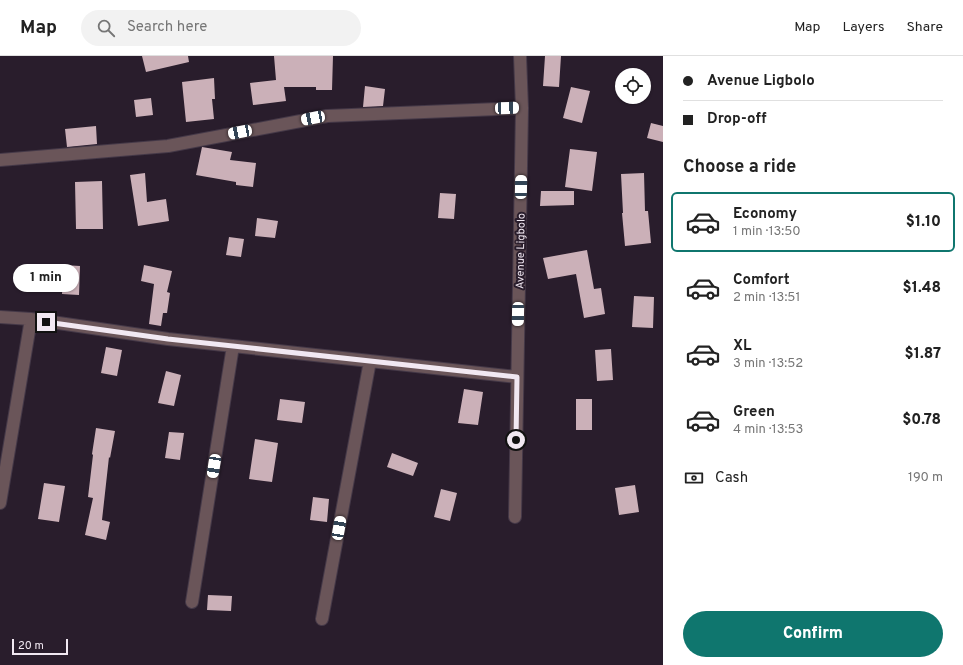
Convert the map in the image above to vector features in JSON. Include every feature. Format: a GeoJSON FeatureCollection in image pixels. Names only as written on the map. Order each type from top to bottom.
{"type":"FeatureCollection","features":[{"type":"Feature","properties":{"kind":"street","name":"Avenue Ligbolo"},"geometry":{"type":"LineString","coordinates":[[515,518],[522,108],[520,56]]}},
{"type":"Feature","properties":{"kind":"street"},"geometry":{"type":"LineString","coordinates":[[0,160],[168,146],[327,116],[522,108]]}},
{"type":"Feature","properties":{"kind":"street"},"geometry":{"type":"LineString","coordinates":[[0,317],[31,319],[168,339],[517,377]]}},
{"type":"Feature","properties":{"kind":"street"},"geometry":{"type":"LineString","coordinates":[[0,503],[31,319]]}},
{"type":"Feature","properties":{"kind":"street"},"geometry":{"type":"LineString","coordinates":[[192,602],[233,346]]}},
{"type":"Feature","properties":{"kind":"street"},"geometry":{"type":"LineString","coordinates":[[322,619],[370,360]]}},
{"type":"Feature","properties":{"kind":"building"},"geometry":{"type":"Polygon","coordinates":[[[142,56],[188,56],[189,62],[146,72],[142,56]]]}},
{"type":"Feature","properties":{"kind":"building"},"geometry":{"type":"Polygon","coordinates":[[[274,56],[333,56],[332,90],[316,90],[316,87],[284,87],[286,101],[253,105],[250,83],[276,80],[274,56]]]}},
{"type":"Feature","properties":{"kind":"building"},"geometry":{"type":"Polygon","coordinates":[[[545,56],[561,56],[559,87],[543,86],[545,56]]]}},
{"type":"Feature","properties":{"kind":"building"},"geometry":{"type":"Polygon","coordinates":[[[214,78],[215,99],[212,99],[214,119],[186,122],[182,82],[214,78]]]}},
{"type":"Feature","properties":{"kind":"building"},"geometry":{"type":"Polygon","coordinates":[[[365,86],[385,89],[383,106],[363,107],[365,86]]]}},
{"type":"Feature","properties":{"kind":"building"},"geometry":{"type":"Polygon","coordinates":[[[571,87],[590,91],[582,123],[563,118],[571,87]]]}},
{"type":"Feature","properties":{"kind":"building"},"geometry":{"type":"Polygon","coordinates":[[[151,98],[153,115],[136,117],[134,100],[151,98]]]}},
{"type":"Feature","properties":{"kind":"building"},"geometry":{"type":"Polygon","coordinates":[[[651,123],[663,126],[663,142],[647,138],[651,123]]]}},
{"type":"Feature","properties":{"kind":"building"},"geometry":{"type":"Polygon","coordinates":[[[96,126],[97,144],[67,147],[65,129],[96,126]]]}},
{"type":"Feature","properties":{"kind":"building"},"geometry":{"type":"Polygon","coordinates":[[[202,147],[232,152],[230,160],[256,163],[253,187],[236,185],[236,182],[196,175],[202,147]]]}},
{"type":"Feature","properties":{"kind":"building"},"geometry":{"type":"Polygon","coordinates":[[[570,149],[597,152],[592,191],[565,187],[570,149]]]}},
{"type":"Feature","properties":{"kind":"building"},"geometry":{"type":"Polygon","coordinates":[[[145,173],[147,202],[166,199],[169,221],[138,226],[130,175],[145,173]]]}},
{"type":"Feature","properties":{"kind":"building"},"geometry":{"type":"Polygon","coordinates":[[[644,173],[645,211],[648,211],[651,243],[625,246],[621,174],[644,173]]]}},
{"type":"Feature","properties":{"kind":"building"},"geometry":{"type":"Polygon","coordinates":[[[102,181],[103,229],[76,229],[75,182],[102,181]]]}},
{"type":"Feature","properties":{"kind":"building"},"geometry":{"type":"Polygon","coordinates":[[[541,191],[574,191],[574,205],[540,206],[541,191]]]}},
{"type":"Feature","properties":{"kind":"building"},"geometry":{"type":"Polygon","coordinates":[[[440,193],[456,194],[454,219],[438,218],[440,193]]]}},
{"type":"Feature","properties":{"kind":"building"},"geometry":{"type":"Polygon","coordinates":[[[257,218],[278,221],[275,238],[255,236],[257,218]]]}},
{"type":"Feature","properties":{"kind":"building"},"geometry":{"type":"Polygon","coordinates":[[[229,237],[244,239],[241,257],[226,255],[229,237]]]}},
{"type":"Feature","properties":{"kind":"building"},"geometry":{"type":"Polygon","coordinates":[[[587,250],[594,289],[601,288],[605,314],[584,318],[576,274],[548,279],[543,258],[587,250]]]}},
{"type":"Feature","properties":{"kind":"building"},"geometry":{"type":"Polygon","coordinates":[[[64,265],[80,266],[79,295],[62,294],[64,265]]]}},
{"type":"Feature","properties":{"kind":"building"},"geometry":{"type":"Polygon","coordinates":[[[144,265],[172,271],[167,292],[170,293],[167,313],[163,313],[161,326],[149,324],[154,284],[141,281],[144,265]]]}},
{"type":"Feature","properties":{"kind":"building"},"geometry":{"type":"Polygon","coordinates":[[[634,296],[654,297],[653,328],[632,327],[634,296]]]}},
{"type":"Feature","properties":{"kind":"building"},"geometry":{"type":"Polygon","coordinates":[[[106,347],[122,350],[117,376],[101,373],[106,347]]]}},
{"type":"Feature","properties":{"kind":"building"},"geometry":{"type":"Polygon","coordinates":[[[611,349],[613,380],[597,381],[595,350],[611,349]]]}},
{"type":"Feature","properties":{"kind":"building"},"geometry":{"type":"Polygon","coordinates":[[[166,371],[181,375],[174,406],[158,403],[166,371]]]}},
{"type":"Feature","properties":{"kind":"building"},"geometry":{"type":"Polygon","coordinates":[[[464,389],[483,392],[478,425],[458,423],[464,389]]]}},
{"type":"Feature","properties":{"kind":"building"},"geometry":{"type":"Polygon","coordinates":[[[280,399],[305,402],[302,423],[277,420],[280,399]]]}},
{"type":"Feature","properties":{"kind":"building"},"geometry":{"type":"Polygon","coordinates":[[[576,399],[592,399],[592,430],[576,430],[576,399]]]}},
{"type":"Feature","properties":{"kind":"building"},"geometry":{"type":"Polygon","coordinates":[[[96,428],[115,431],[110,458],[109,457],[102,520],[110,522],[106,540],[85,535],[93,498],[88,497],[96,428]]]}},
{"type":"Feature","properties":{"kind":"building"},"geometry":{"type":"Polygon","coordinates":[[[169,432],[184,433],[180,460],[165,458],[169,432]]]}},
{"type":"Feature","properties":{"kind":"building"},"geometry":{"type":"Polygon","coordinates":[[[255,439],[278,443],[272,482],[249,479],[255,439]]]}},
{"type":"Feature","properties":{"kind":"building"},"geometry":{"type":"Polygon","coordinates":[[[392,453],[418,463],[413,476],[387,467],[392,453]]]}},
{"type":"Feature","properties":{"kind":"building"},"geometry":{"type":"Polygon","coordinates":[[[44,483],[65,486],[59,522],[38,519],[44,483]]]}},
{"type":"Feature","properties":{"kind":"building"},"geometry":{"type":"Polygon","coordinates":[[[635,485],[639,512],[619,515],[615,488],[635,485]]]}},
{"type":"Feature","properties":{"kind":"building"},"geometry":{"type":"Polygon","coordinates":[[[441,489],[457,493],[450,521],[434,517],[441,489]]]}},
{"type":"Feature","properties":{"kind":"building"},"geometry":{"type":"Polygon","coordinates":[[[313,497],[329,499],[327,522],[310,520],[313,497]]]}},
{"type":"Feature","properties":{"kind":"building"},"geometry":{"type":"Polygon","coordinates":[[[208,595],[232,596],[231,611],[207,610],[208,595]]]}},
{"type":"Feature","properties":{"kind":"route"},"geometry":{"type":"LineString","coordinates":[[46,322],[168,339],[517,377],[516,440]]}}]}
